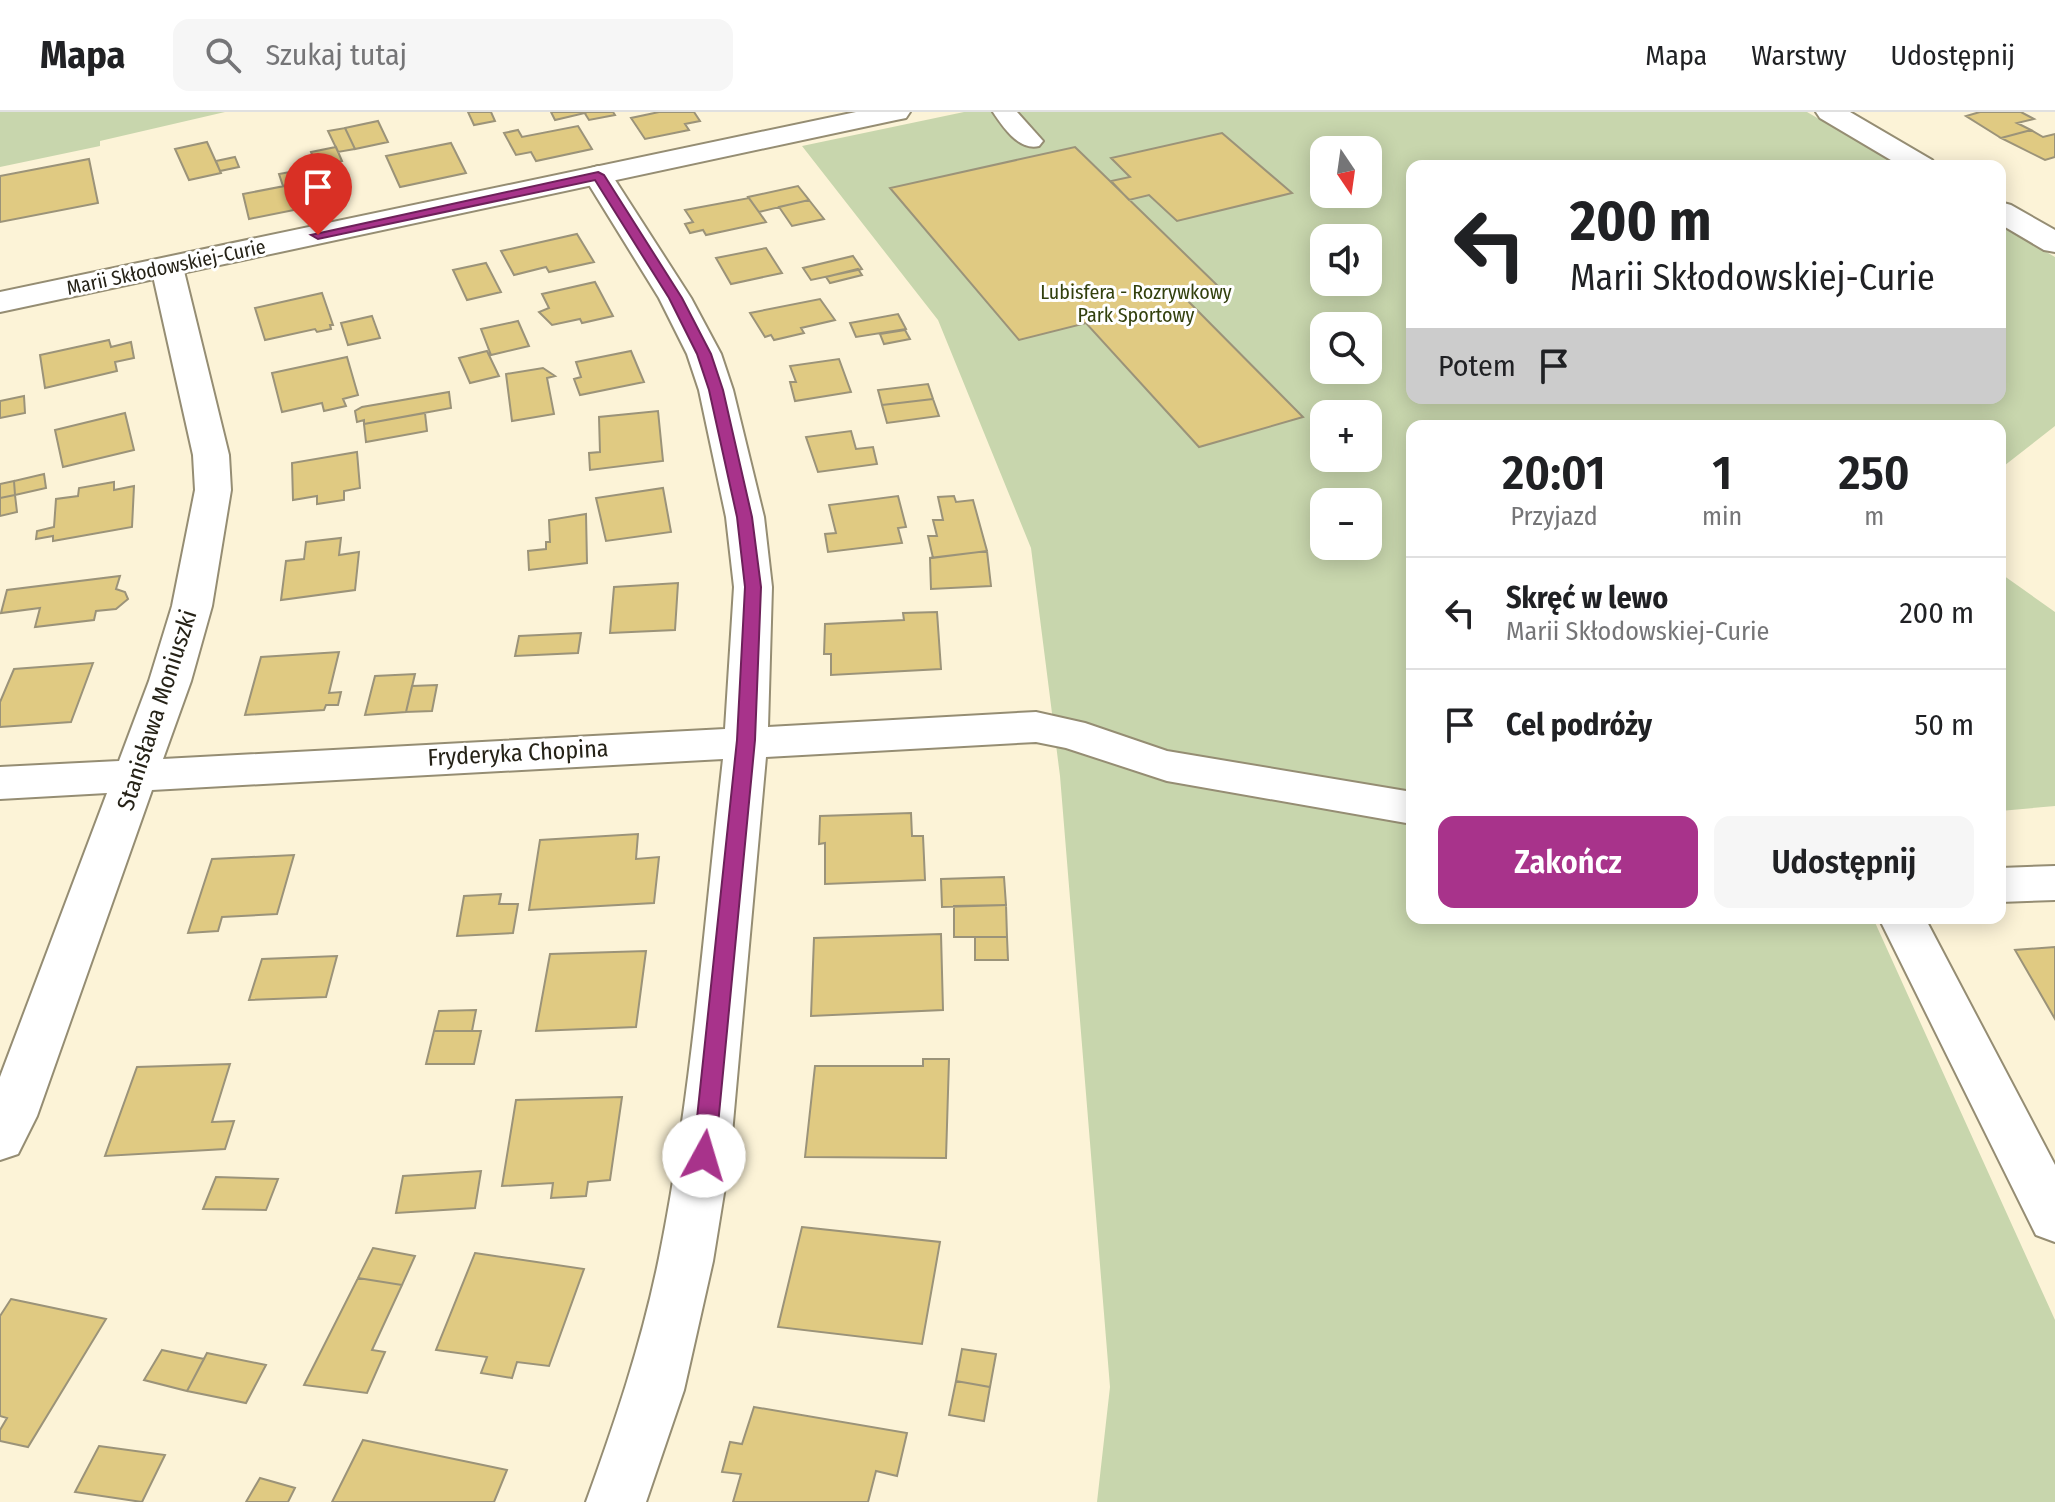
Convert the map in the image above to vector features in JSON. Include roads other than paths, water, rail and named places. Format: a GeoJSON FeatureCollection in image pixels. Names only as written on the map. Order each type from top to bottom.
{"type":"FeatureCollection","features":[{"type":"Feature","properties":{"kind":"street","name":"Marii Skłodowskiej-Curie"},"geometry":{"type":"LineString","coordinates":[[0,302],[896,112]]}},
{"type":"Feature","properties":{"kind":"street"},"geometry":{"type":"LineString","coordinates":[[1830,112],[1912,160]]}},
{"type":"Feature","properties":{"kind":"street"},"geometry":{"type":"LineString","coordinates":[[598,175],[675,298],[704,354],[716,390],[745,517],[753,587],[746,740],[704,1156],[692,1231],[655,1390],[616,1502]]}},
{"type":"Feature","properties":{"kind":"street"},"geometry":{"type":"LineString","coordinates":[[2006,214],[2055,243]]}},
{"type":"Feature","properties":{"kind":"street","name":"Stanisława Moniuszki"},"geometry":{"type":"LineString","coordinates":[[0,1138],[137,775],[192,606],[213,490],[205,422],[167,267]]}},
{"type":"Feature","properties":{"kind":"street","name":"Fryderyka Chopina"},"geometry":{"type":"LineString","coordinates":[[0,783],[746,740],[1036,727],[1060,730],[1127,756],[1167,766],[1406,807]]}},
{"type":"Feature","properties":{"kind":"street"},"geometry":{"type":"LineString","coordinates":[[2006,885],[2055,883]]}},
{"type":"Feature","properties":{"kind":"street"},"geometry":{"type":"LineString","coordinates":[[1905,924],[2055,1218]]}},
{"type":"Feature","properties":{"kind":"lane"},"geometry":{"type":"LineString","coordinates":[[1004,112],[1031,141]]}},
{"type":"Feature","properties":{"kind":"park label","name":"Lubisfera - Rozrywkowy Park Sportowy"},"geometry":{"type":"Point","coordinates":[1136,304]}}]}
